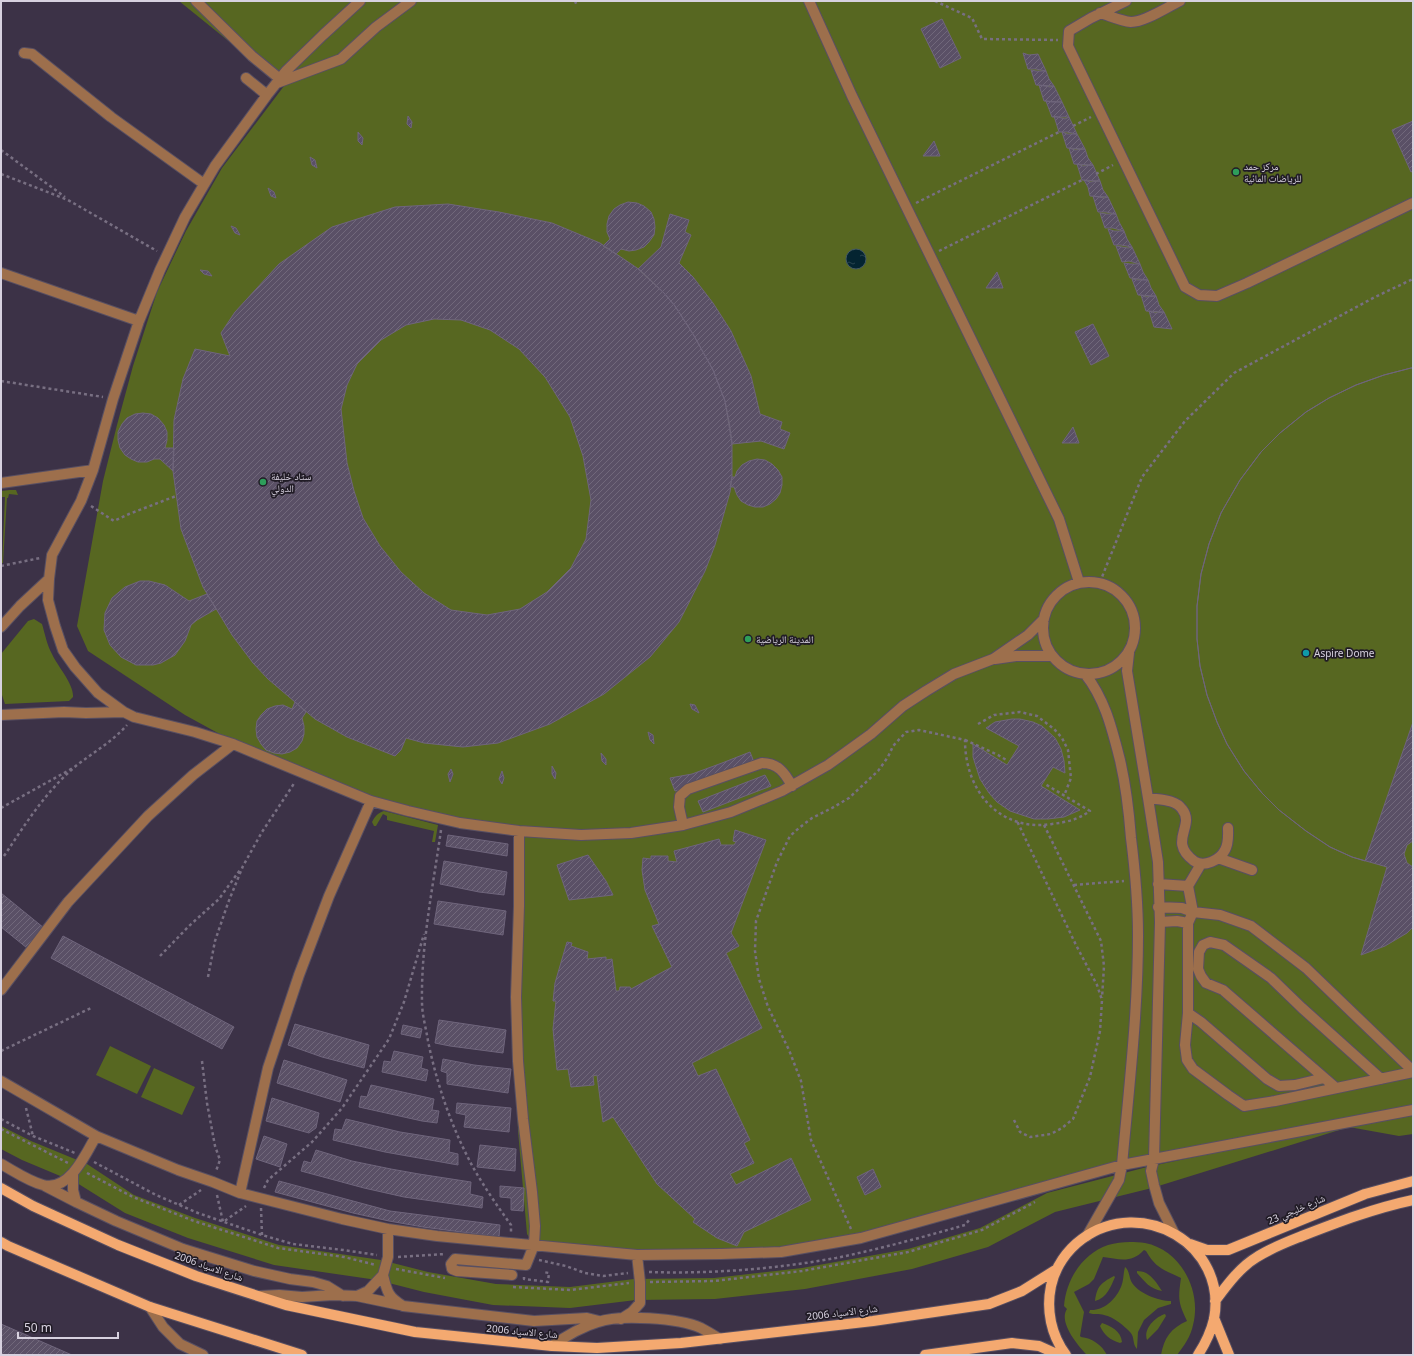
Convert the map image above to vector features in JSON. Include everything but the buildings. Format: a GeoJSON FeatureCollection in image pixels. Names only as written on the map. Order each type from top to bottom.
{"type":"FeatureCollection","features":[{"type":"Feature","properties":{"kind":"main road","name":"شارع خليجي 23"},"geometry":{"type":"LineString","coordinates":[[1189,1244],[1207,1250],[1228,1250],[1365,1194],[1413,1181]]}},
{"type":"Feature","properties":{"kind":"main road","name":"شارع الاسياد 2006"},"geometry":{"type":"LineString","coordinates":[[1,1188],[33,1206],[118,1245],[196,1276],[286,1305],[415,1332],[552,1346],[597,1348],[681,1343],[873,1321],[989,1304],[1022,1291],[1057,1269]]}},
{"type":"Feature","properties":{"kind":"main road"},"geometry":{"type":"LineString","coordinates":[[1215,1301],[1241,1270],[1257,1257],[1287,1242],[1326,1226],[1413,1200]]}},
{"type":"Feature","properties":{"kind":"main road"},"geometry":{"type":"LineString","coordinates":[[1066,1355],[1056,1339],[1049,1316],[1052,1280],[1057,1269],[1070,1250],[1086,1236],[1110,1225],[1124,1222],[1150,1224],[1174,1233],[1189,1244],[1208,1270],[1212,1280],[1215,1301],[1214,1318],[1211,1331],[1198,1355]]}},
{"type":"Feature","properties":{"kind":"main road"},"geometry":{"type":"LineString","coordinates":[[3,1245],[150,1307],[302,1355]]}},
{"type":"Feature","properties":{"kind":"main road"},"geometry":{"type":"LineString","coordinates":[[1214,1318],[1229,1355]]}},
{"type":"Feature","properties":{"kind":"main road"},"geometry":{"type":"LineString","coordinates":[[925,1355],[1012,1344],[1039,1346],[1059,1355]]}},
{"type":"Feature","properties":{"kind":"street"},"geometry":{"type":"LineString","coordinates":[[196,1],[278,81]]}},
{"type":"Feature","properties":{"kind":"street"},"geometry":{"type":"LineString","coordinates":[[360,1],[323,35],[278,81],[215,166],[185,217],[166,256],[139,321],[113,398],[93,470],[81,502],[52,555],[48,600],[54,626],[63,650],[75,667],[98,693],[124,712],[134,717],[195,732],[233,744],[371,801],[443,820],[519,831],[581,835],[631,832],[683,825],[731,812],[792,786],[828,766],[871,734],[903,706],[954,674],[993,659],[1028,635],[1044,619]]}},
{"type":"Feature","properties":{"kind":"street"},"geometry":{"type":"LineString","coordinates":[[278,81],[342,58],[376,28],[411,1]]}},
{"type":"Feature","properties":{"kind":"street"},"geometry":{"type":"LineString","coordinates":[[809,1],[852,96],[1059,519],[1080,582]]}},
{"type":"Feature","properties":{"kind":"street"},"geometry":{"type":"LineString","coordinates":[[1126,1],[1100,13],[1069,31],[1068,46],[1185,287],[1199,295],[1217,296],[1413,203]]}},
{"type":"Feature","properties":{"kind":"street"},"geometry":{"type":"LineString","coordinates":[[1100,13],[1128,22],[1133,22],[1144,19],[1180,1]]}},
{"type":"Feature","properties":{"kind":"street"},"geometry":{"type":"LineString","coordinates":[[24,53],[32,54],[99,108],[204,184]]}},
{"type":"Feature","properties":{"kind":"street"},"geometry":{"type":"LineString","coordinates":[[246,78],[267,95]]}},
{"type":"Feature","properties":{"kind":"street"},"geometry":{"type":"LineString","coordinates":[[1,273],[139,321]]}},
{"type":"Feature","properties":{"kind":"street"},"geometry":{"type":"LineString","coordinates":[[1,483],[93,470]]}},
{"type":"Feature","properties":{"kind":"street"},"geometry":{"type":"LineString","coordinates":[[1,628],[20,606],[50,579]]}},
{"type":"Feature","properties":{"kind":"street"},"geometry":{"type":"LineString","coordinates":[[1129,653],[1117,666],[1102,673],[1085,674],[1072,671],[1061,665],[1052,656],[1044,638],[1044,619],[1048,606],[1056,595],[1067,587],[1080,582],[1100,582],[1116,590],[1129,602],[1136,619],[1136,636],[1129,653],[1127,671],[1158,862],[1158,907],[1160,922],[1154,1159],[1151,1171],[1159,1203],[1174,1233]]}},
{"type":"Feature","properties":{"kind":"street"},"geometry":{"type":"LineString","coordinates":[[993,659],[1016,656],[1052,656]]}},
{"type":"Feature","properties":{"kind":"street"},"geometry":{"type":"LineString","coordinates":[[1085,674],[1102,699],[1113,732],[1126,787],[1134,862],[1138,934],[1136,1001],[1122,1165],[1119,1180],[1086,1236]]}},
{"type":"Feature","properties":{"kind":"street"},"geometry":{"type":"LineString","coordinates":[[1,715],[64,712],[124,712]]}},
{"type":"Feature","properties":{"kind":"street"},"geometry":{"type":"LineString","coordinates":[[1,990],[68,902],[148,816],[192,775],[233,744]]}},
{"type":"Feature","properties":{"kind":"street"},"geometry":{"type":"LineString","coordinates":[[683,825],[679,807],[680,796],[688,789],[762,763],[770,763],[779,767],[792,786]]}},
{"type":"Feature","properties":{"kind":"street"},"geometry":{"type":"LineString","coordinates":[[1148,798],[1175,802],[1182,808],[1186,814],[1187,820],[1181,839],[1183,847],[1188,855],[1200,864],[1209,863],[1218,858],[1225,850],[1228,841],[1228,828]]}},
{"type":"Feature","properties":{"kind":"street"},"geometry":{"type":"LineString","coordinates":[[240,1193],[268,1068],[298,975],[329,896],[371,801]]}},
{"type":"Feature","properties":{"kind":"street"},"geometry":{"type":"LineString","coordinates":[[512,1275],[457,1271],[452,1269],[451,1264],[455,1259],[526,1265],[534,1245],[535,1226],[523,1119],[518,1053],[516,997],[519,906],[519,831]]}},
{"type":"Feature","properties":{"kind":"street"},"geometry":{"type":"LineString","coordinates":[[1218,858],[1252,870]]}},
{"type":"Feature","properties":{"kind":"street"},"geometry":{"type":"LineString","coordinates":[[1200,864],[1188,886],[1193,912],[1188,923],[1188,1013],[1185,1045],[1187,1060],[1193,1069],[1244,1106],[1274,1102],[1413,1072]]}},
{"type":"Feature","properties":{"kind":"street"},"geometry":{"type":"LineString","coordinates":[[1158,884],[1188,886]]}},
{"type":"Feature","properties":{"kind":"street"},"geometry":{"type":"LineString","coordinates":[[1158,907],[1182,908],[1193,912],[1220,915],[1251,926],[1306,968],[1413,1072]]}},
{"type":"Feature","properties":{"kind":"street"},"geometry":{"type":"LineString","coordinates":[[1160,922],[1177,921],[1188,923]]}},
{"type":"Feature","properties":{"kind":"street"},"geometry":{"type":"LineString","coordinates":[[1336,1088],[1223,990],[1206,983],[1200,976],[1198,969],[1199,952],[1203,945],[1210,942],[1224,945],[1271,978],[1302,1008],[1381,1078]]}},
{"type":"Feature","properties":{"kind":"street"},"geometry":{"type":"LineString","coordinates":[[1188,1013],[1201,1022],[1267,1080],[1279,1086],[1295,1085],[1324,1078]]}},
{"type":"Feature","properties":{"kind":"street"},"geometry":{"type":"LineString","coordinates":[[1,1081],[96,1136],[178,1170],[240,1193],[388,1229],[437,1236],[637,1255],[781,1252],[855,1239],[965,1210],[1122,1165],[1413,1110]]}},
{"type":"Feature","properties":{"kind":"street"},"geometry":{"type":"LineString","coordinates":[[45,1186],[55,1185],[75,1171],[96,1136]]}},
{"type":"Feature","properties":{"kind":"street"},"geometry":{"type":"LineString","coordinates":[[1,1164],[35,1183],[45,1186],[116,1221],[183,1249],[254,1270],[327,1286],[343,1296]]}},
{"type":"Feature","properties":{"kind":"street"},"geometry":{"type":"LineString","coordinates":[[75,1171],[74,1190],[76,1202]]}},
{"type":"Feature","properties":{"kind":"street"},"geometry":{"type":"LineString","coordinates":[[388,1229],[388,1257],[384,1271],[386,1288],[393,1300],[404,1306]]}},
{"type":"Feature","properties":{"kind":"street"},"geometry":{"type":"LineString","coordinates":[[621,1319],[632,1312],[640,1303],[640,1282],[637,1255]]}},
{"type":"Feature","properties":{"kind":"street"},"geometry":{"type":"LineString","coordinates":[[357,1296],[368,1291],[384,1271]]}},
{"type":"Feature","properties":{"kind":"street"},"geometry":{"type":"LineString","coordinates":[[259,1296],[357,1296],[404,1306],[534,1321],[587,1318],[599,1321]]}},
{"type":"Feature","properties":{"kind":"street"},"geometry":{"type":"LineString","coordinates":[[640,1303],[655,1318]]}},
{"type":"Feature","properties":{"kind":"street"},"geometry":{"type":"LineString","coordinates":[[150,1307],[163,1327],[180,1344],[203,1355]]}},
{"type":"Feature","properties":{"kind":"street"},"geometry":{"type":"LineString","coordinates":[[552,1346],[574,1332],[599,1321],[621,1319],[655,1318],[680,1322],[700,1328],[720,1339]]}},
{"type":"Feature","properties":{"kind":"path"},"geometry":{"type":"LineString","coordinates":[[575,1],[576,6]]}},
{"type":"Feature","properties":{"kind":"path"},"geometry":{"type":"LineString","coordinates":[[935,1],[972,18],[982,39],[1069,40]]}},
{"type":"Feature","properties":{"kind":"path"},"geometry":{"type":"LineString","coordinates":[[1072,126],[1100,112]]}},
{"type":"Feature","properties":{"kind":"path"},"geometry":{"type":"LineString","coordinates":[[906,207],[1059,132]]}},
{"type":"Feature","properties":{"kind":"path"},"geometry":{"type":"LineString","coordinates":[[1,150],[68,200],[166,256]]}},
{"type":"Feature","properties":{"kind":"path"},"geometry":{"type":"LineString","coordinates":[[1096,174],[1123,160]]}},
{"type":"Feature","properties":{"kind":"path"},"geometry":{"type":"LineString","coordinates":[[1,174],[68,200]]}},
{"type":"Feature","properties":{"kind":"path"},"geometry":{"type":"LineString","coordinates":[[930,256],[1082,180]]}},
{"type":"Feature","properties":{"kind":"path"},"geometry":{"type":"LineString","coordinates":[[1100,582],[1142,477],[1185,421],[1234,373],[1375,297],[1413,279]]}},
{"type":"Feature","properties":{"kind":"path"},"geometry":{"type":"LineString","coordinates":[[2,381],[113,398]]}},
{"type":"Feature","properties":{"kind":"path"},"geometry":{"type":"LineString","coordinates":[[81,502],[114,521],[176,496]]}},
{"type":"Feature","properties":{"kind":"path"},"geometry":{"type":"LineString","coordinates":[[1,566],[52,555]]}},
{"type":"Feature","properties":{"kind":"path"},"geometry":{"type":"LineString","coordinates":[[978,724],[994,715],[1020,712],[1037,716],[1054,729],[1062,738],[1068,750],[1071,778],[1064,796]]}},
{"type":"Feature","properties":{"kind":"path"},"geometry":{"type":"LineString","coordinates":[[4,856],[47,794],[77,766],[121,732],[134,717]]}},
{"type":"Feature","properties":{"kind":"path"},"geometry":{"type":"LineString","coordinates":[[855,1239],[811,1140],[801,1081],[789,1050],[768,1007],[760,979],[755,951],[756,921],[777,862],[790,836],[812,818],[849,798],[878,771],[888,757],[893,746],[906,732],[919,730],[965,740],[1008,761]]}},
{"type":"Feature","properties":{"kind":"path"},"geometry":{"type":"LineString","coordinates":[[965,740],[965,754],[970,774],[979,793],[988,804],[1007,817],[1028,825],[1044,825],[1063,823],[1079,818],[1090,811],[1045,784]]}},
{"type":"Feature","properties":{"kind":"path"},"geometry":{"type":"LineString","coordinates":[[1,808],[77,766]]}},
{"type":"Feature","properties":{"kind":"path"},"geometry":{"type":"LineString","coordinates":[[160,956],[189,926],[219,899],[243,866],[262,832],[301,773]]}},
{"type":"Feature","properties":{"kind":"path"},"geometry":{"type":"LineString","coordinates":[[443,820],[426,928],[422,1003],[430,1051],[437,1080],[456,1131],[474,1169],[511,1225],[511,1243]]}},
{"type":"Feature","properties":{"kind":"path"},"geometry":{"type":"LineString","coordinates":[[1017,821],[1076,945],[1097,985],[1102,1000]]}},
{"type":"Feature","properties":{"kind":"path"},"geometry":{"type":"LineString","coordinates":[[1014,1120],[1020,1132],[1030,1137],[1051,1134],[1062,1128],[1073,1119],[1090,1076],[1100,1031],[1104,966],[1101,941],[1044,825]]}},
{"type":"Feature","properties":{"kind":"path"},"geometry":{"type":"LineString","coordinates":[[208,978],[215,941],[243,866]]}},
{"type":"Feature","properties":{"kind":"path"},"geometry":{"type":"LineString","coordinates":[[1074,885],[1118,882]]}},
{"type":"Feature","properties":{"kind":"path"},"geometry":{"type":"LineString","coordinates":[[262,1235],[260,1197],[268,1180],[312,1142],[342,1108],[388,1041],[404,1002],[426,928]]}},
{"type":"Feature","properties":{"kind":"path"},"geometry":{"type":"LineString","coordinates":[[1,1051],[91,1008]]}},
{"type":"Feature","properties":{"kind":"path"},"geometry":{"type":"LineString","coordinates":[[202,1061],[207,1103],[215,1146],[220,1160],[213,1182],[223,1222],[260,1197]]}},
{"type":"Feature","properties":{"kind":"path"},"geometry":{"type":"LineString","coordinates":[[23,1094],[33,1136]]}},
{"type":"Feature","properties":{"kind":"path"},"geometry":{"type":"LineString","coordinates":[[1,1129],[75,1171],[133,1197],[194,1221],[278,1248],[344,1257],[384,1271],[450,1279]]}},
{"type":"Feature","properties":{"kind":"path"},"geometry":{"type":"LineString","coordinates":[[179,1205],[213,1182]]}},
{"type":"Feature","properties":{"kind":"path"},"geometry":{"type":"LineString","coordinates":[[510,1287],[570,1290],[640,1282],[714,1281],[802,1271],[908,1252],[982,1230],[1036,1202]]}},
{"type":"Feature","properties":{"kind":"path"},"geometry":{"type":"LineString","coordinates":[[526,1265],[524,1279],[548,1282],[550,1273],[543,1272]]}},
{"type":"Feature","properties":{"kind":"green space","name":"المدينة الرياضية"},"geometry":{"type":"Polygon","coordinates":[[[179,1],[1413,1],[1413,1110],[1122,1165],[965,1210],[781,1252],[637,1255],[534,1245],[527,1234],[518,1131],[515,1052],[522,829],[396,809],[258,755],[185,715],[88,651],[77,626],[103,481],[133,366],[157,292],[186,231],[222,168],[284,86],[179,1]]]}},
{"type":"Feature","properties":{"kind":"green space"},"geometry":{"type":"Polygon","coordinates":[[[16,490],[18,495],[9,494],[7,498],[2,563],[5,497],[1,497],[1,491],[16,490]]]}},
{"type":"Feature","properties":{"kind":"green space"},"geometry":{"type":"Polygon","coordinates":[[[34,619],[42,624],[50,651],[71,687],[73,697],[69,701],[5,704],[1,692],[1,654],[28,621],[34,619]]]}},
{"type":"Feature","properties":{"kind":"green space"},"geometry":{"type":"Polygon","coordinates":[[[384,811],[438,825],[435,842],[432,842],[434,831],[387,820],[387,816],[383,814],[376,826],[374,826],[372,822],[374,818],[384,811]]]}},
{"type":"Feature","properties":{"kind":"green space"},"geometry":{"type":"Polygon","coordinates":[[[110,1046],[151,1066],[137,1094],[96,1075],[110,1046]]]}},
{"type":"Feature","properties":{"kind":"green space"},"geometry":{"type":"Polygon","coordinates":[[[154,1068],[195,1087],[182,1115],[141,1097],[154,1068]]]}},
{"type":"Feature","properties":{"kind":"green space"},"geometry":{"type":"Polygon","coordinates":[[[1413,1113],[1413,1134],[1399,1136],[1349,1127],[1152,1188],[1055,1212],[988,1247],[912,1269],[805,1289],[715,1299],[636,1300],[570,1308],[493,1305],[424,1292],[377,1280],[274,1265],[188,1238],[125,1213],[77,1183],[22,1160],[1,1149],[1,1126],[31,1141],[87,1164],[134,1195],[195,1218],[279,1245],[381,1260],[428,1272],[496,1284],[570,1287],[634,1279],[714,1278],[802,1268],[908,1249],[980,1228],[1047,1193],[1147,1167],[1302,1134],[1413,1113]]]}},
{"type":"Feature","properties":{"kind":"green space"},"geometry":{"type":"Polygon","coordinates":[[[1130,1242],[1145,1243],[1158,1247],[1169,1254],[1186,1274],[1191,1286],[1195,1312],[1193,1325],[1189,1337],[1177,1355],[1161,1355],[1169,1334],[1187,1321],[1180,1300],[1179,1291],[1181,1278],[1166,1271],[1153,1262],[1144,1250],[1134,1257],[1125,1260],[1103,1257],[1094,1279],[1089,1284],[1074,1292],[1084,1312],[1080,1336],[1096,1343],[1107,1355],[1087,1355],[1074,1340],[1067,1327],[1065,1314],[1067,1309],[1064,1306],[1065,1296],[1077,1269],[1083,1261],[1099,1249],[1111,1244],[1130,1242]]]}},
{"type":"Feature","properties":{"kind":"green space"},"geometry":{"type":"Polygon","coordinates":[[[1125,1267],[1131,1281],[1143,1293],[1160,1300],[1171,1301],[1171,1304],[1158,1308],[1144,1320],[1138,1332],[1137,1349],[1134,1345],[1132,1334],[1118,1322],[1102,1314],[1089,1313],[1090,1310],[1104,1307],[1112,1301],[1118,1293],[1123,1281],[1125,1267]]]}},
{"type":"Feature","properties":{"kind":"green space"},"geometry":{"type":"Polygon","coordinates":[[[1137,1271],[1142,1271],[1149,1275],[1162,1291],[1154,1289],[1148,1285],[1137,1273],[1137,1271]]]}},
{"type":"Feature","properties":{"kind":"green space"},"geometry":{"type":"Polygon","coordinates":[[[1114,1276],[1115,1277],[1112,1284],[1106,1294],[1095,1301],[1098,1288],[1114,1276]]]}},
{"type":"Feature","properties":{"kind":"green space"},"geometry":{"type":"Polygon","coordinates":[[[1165,1314],[1166,1316],[1158,1329],[1147,1340],[1146,1336],[1148,1328],[1157,1318],[1165,1314]]]}},
{"type":"Feature","properties":{"kind":"green space"},"geometry":{"type":"Polygon","coordinates":[[[1102,1323],[1112,1327],[1118,1332],[1122,1342],[1116,1342],[1110,1339],[1103,1332],[1100,1326],[1102,1323]]]}},
{"type":"Feature","properties":{"kind":"water"},"geometry":{"type":"Polygon","coordinates":[[[852,249],[860,249],[866,255],[866,263],[860,269],[852,269],[846,263],[846,255],[852,249]]]}},
{"type":"Feature","properties":{"kind":"place","name":"مركز حمد للرياضات المائية"},"geometry":{"type":"Point","coordinates":[1236,172]}},
{"type":"Feature","properties":{"kind":"place","name":"ستاد خليفة الدولي"},"geometry":{"type":"Point","coordinates":[263,482]}},
{"type":"Feature","properties":{"kind":"place","name":"المدينة الرياضية"},"geometry":{"type":"Point","coordinates":[748,639]}},
{"type":"Feature","properties":{"kind":"place","name":"Aspire Dome"},"geometry":{"type":"Point","coordinates":[1306,653]}}]}
